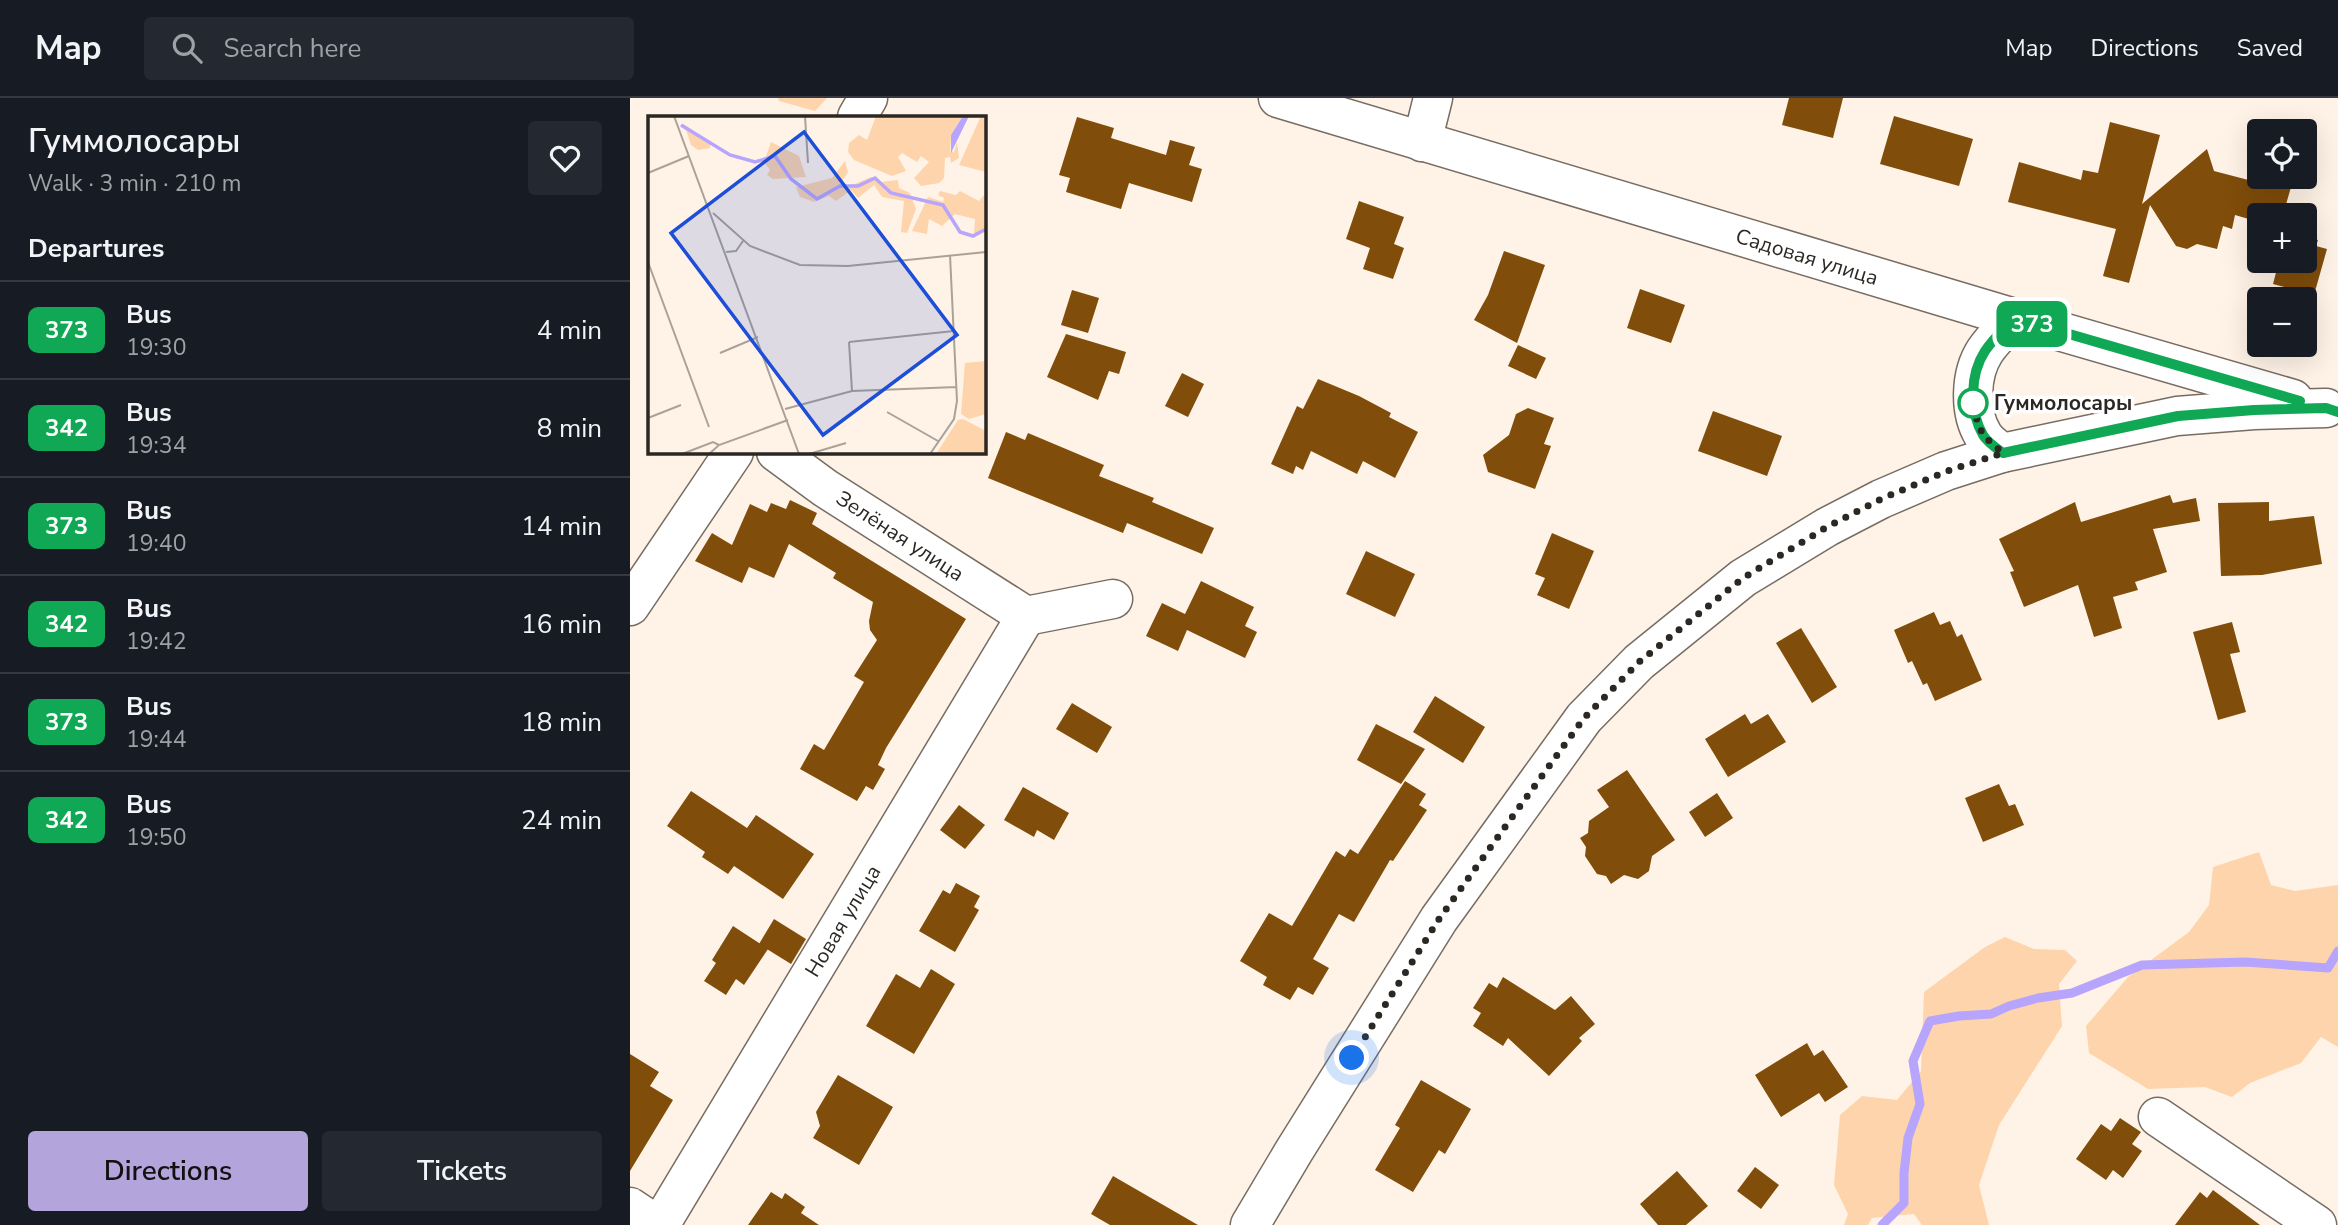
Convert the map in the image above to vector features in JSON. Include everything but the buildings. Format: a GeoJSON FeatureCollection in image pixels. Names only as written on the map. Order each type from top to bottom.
{"type":"FeatureCollection","features":[{"type":"Feature","properties":{"kind":"street"},"geometry":{"type":"LineString","coordinates":[[858,116],[867,98]]}},
{"type":"Feature","properties":{"kind":"street","name":"Садовая улица"},"geometry":{"type":"LineString","coordinates":[[1278,98],[2332,410]]}},
{"type":"Feature","properties":{"kind":"street"},"geometry":{"type":"LineString","coordinates":[[1422,142],[1433,98]]}},
{"type":"Feature","properties":{"kind":"street"},"geometry":{"type":"LineString","coordinates":[[2003,453],[1984,437],[1976,421],[1973,403],[1974,377],[1984,352],[2014,318]]}},
{"type":"Feature","properties":{"kind":"street"},"geometry":{"type":"LineString","coordinates":[[1250,1225],[1439,919],[1584,718],[1639,662],[1743,578],[1827,527],[1881,499],[1947,471],[2003,453],[2178,416],[2254,410],[2332,410]]}},
{"type":"Feature","properties":{"kind":"street"},"geometry":{"type":"LineString","coordinates":[[630,606],[733,453]]}},
{"type":"Feature","properties":{"kind":"street","name":"Зелёная улица"},"geometry":{"type":"LineString","coordinates":[[777,453],[825,488],[1026,617]]}},
{"type":"Feature","properties":{"kind":"street"},"geometry":{"type":"LineString","coordinates":[[1026,617],[1113,599]]}},
{"type":"Feature","properties":{"kind":"street","name":"Новая улица"},"geometry":{"type":"LineString","coordinates":[[659,1225],[1026,617]]}},
{"type":"Feature","properties":{"kind":"street"},"geometry":{"type":"LineString","coordinates":[[2158,1117],[2317,1225]]}},
{"type":"Feature","properties":{"kind":"street"},"geometry":{"type":"LineString","coordinates":[[630,1207],[659,1225]]}},
{"type":"Feature","properties":{"kind":"shaded area"},"geometry":{"type":"Polygon","coordinates":[[[778,98],[827,98],[815,111],[779,101],[778,98]]]}},
{"type":"Feature","properties":{"kind":"shaded area"},"geometry":{"type":"Polygon","coordinates":[[[2259,852],[2271,885],[2295,891],[2338,885],[2338,1047],[2321,1037],[2301,1063],[2250,1083],[2232,1097],[2205,1087],[2148,1089],[2089,1053],[2086,1026],[2128,977],[2189,932],[2209,905],[2213,867],[2259,852]]]}},
{"type":"Feature","properties":{"kind":"shaded area"},"geometry":{"type":"Polygon","coordinates":[[[2005,937],[2034,949],[2065,950],[2077,961],[2059,984],[2062,1026],[1999,1125],[1979,1185],[1989,1225],[1922,1225],[1914,1214],[1872,1218],[1868,1225],[1844,1225],[1848,1214],[1834,1185],[1840,1115],[1862,1096],[1897,1100],[1921,1071],[1924,992],[1985,947],[2005,937]]]}},
{"type":"Feature","properties":{"kind":"waterway"},"geometry":{"type":"LineString","coordinates":[[1882,1225],[1904,1203],[1908,1138],[1920,1104],[1913,1061],[1930,1021],[1991,1014],[2038,998],[2072,993],[2142,965],[2245,962],[2328,968],[2338,951]]}},
{"type":"Feature","properties":{"kind":"bus line","name":"373"},"geometry":{"type":"LineString","coordinates":[[2300,401],[2014,318],[1984,352],[1974,377],[1973,403],[1976,421],[1984,437],[2003,453],[2178,416],[2326,408],[2338,412]]}},
{"type":"Feature","properties":{"kind":"place","name":"Гуммолосары"},"geometry":{"type":"Point","coordinates":[1973,403]}},
{"type":"Feature","properties":{"kind":"route"},"geometry":{"type":"LineString","coordinates":[[1352,1058],[1439,919],[1584,718],[1639,662],[1743,578],[1827,527],[1881,499],[1947,471],[2003,453],[1984,437],[1976,421],[1973,403]]}}]}
